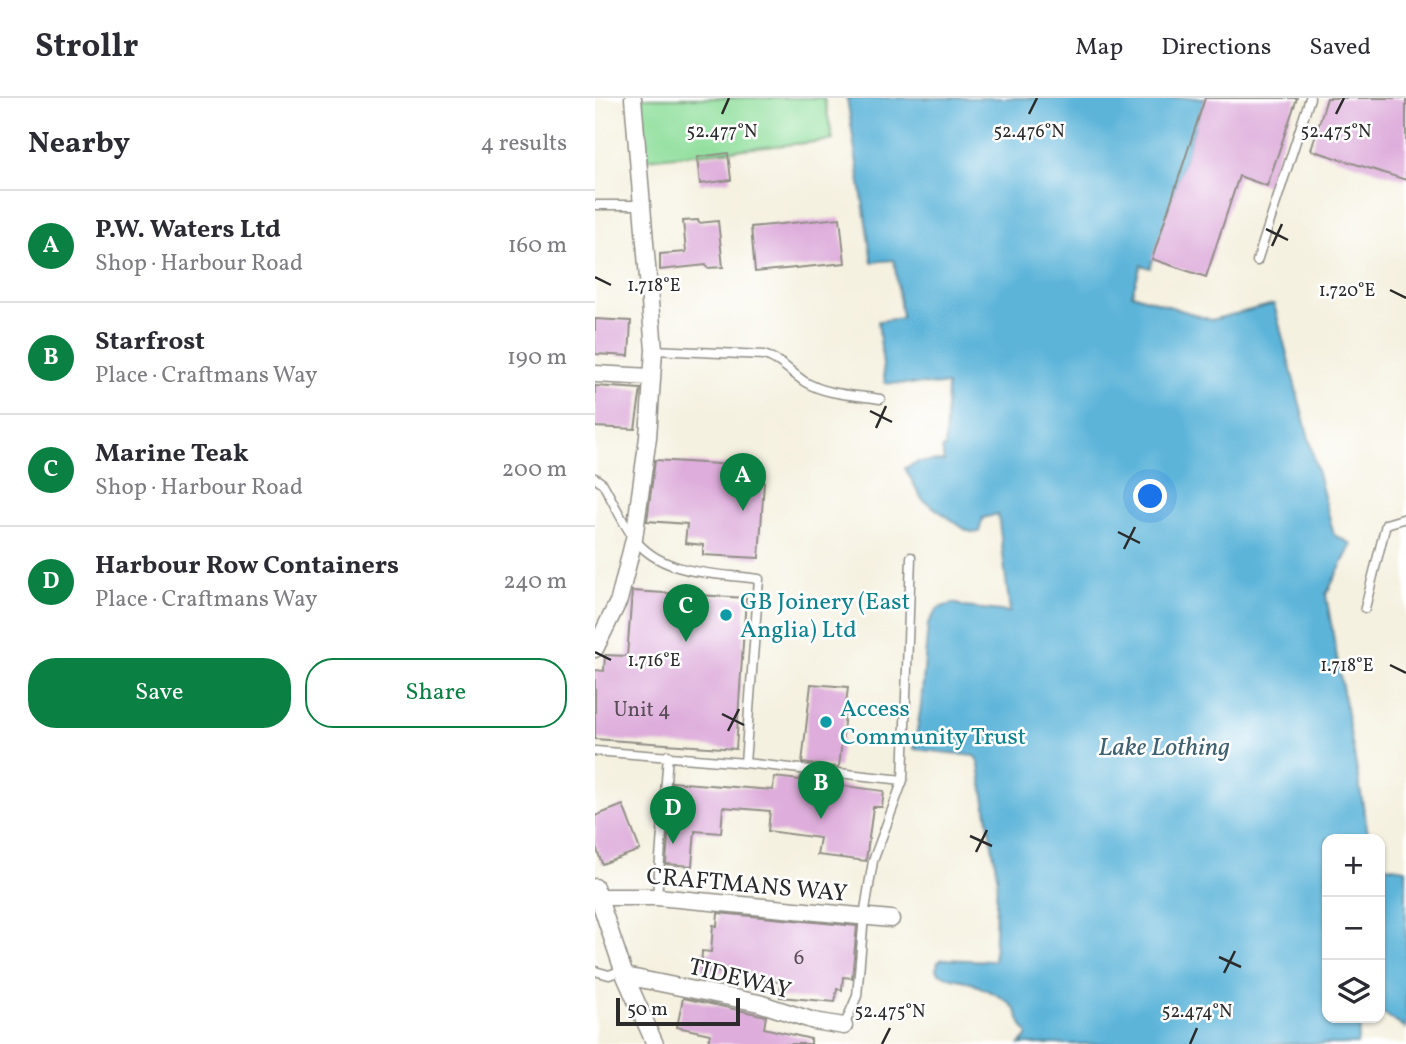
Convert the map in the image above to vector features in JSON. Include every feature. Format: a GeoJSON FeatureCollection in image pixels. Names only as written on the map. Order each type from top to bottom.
{"type":"FeatureCollection","features":[{"type":"Feature","properties":{"kind":"street"},"geometry":{"type":"LineString","coordinates":[[595,649],[619,600],[635,539],[648,438],[654,351],[633,98]]}},
{"type":"Feature","properties":{"kind":"street"},"geometry":{"type":"LineString","coordinates":[[595,374],[651,377]]}},
{"type":"Feature","properties":{"kind":"street"},"geometry":{"type":"LineString","coordinates":[[597,892],[624,973],[655,1044]]}},
{"type":"Feature","properties":{"kind":"street","name":"CRAFTMANS WAY"},"geometry":{"type":"LineString","coordinates":[[597,892],[891,919]]}},
{"type":"Feature","properties":{"kind":"street","name":"TIDEWAY"},"geometry":{"type":"LineString","coordinates":[[624,973],[739,998],[814,1021],[844,1026]]}},
{"type":"Feature","properties":{"kind":"lane"},"geometry":{"type":"LineString","coordinates":[[1257,261],[1310,98]]}},
{"type":"Feature","properties":{"kind":"lane"},"geometry":{"type":"LineString","coordinates":[[595,205],[642,205]]}},
{"type":"Feature","properties":{"kind":"lane"},"geometry":{"type":"LineString","coordinates":[[654,351],[764,355],[777,359],[805,382],[824,391],[880,398]]}},
{"type":"Feature","properties":{"kind":"lane"},"geometry":{"type":"LineString","coordinates":[[595,478],[603,484],[635,539],[663,562],[678,568],[759,579],[745,763]]}},
{"type":"Feature","properties":{"kind":"lane"},"geometry":{"type":"LineString","coordinates":[[1365,608],[1386,524],[1406,518]]}},
{"type":"Feature","properties":{"kind":"lane"},"geometry":{"type":"LineString","coordinates":[[844,1026],[856,996],[873,861],[903,780],[911,557]]}},
{"type":"Feature","properties":{"kind":"lane"},"geometry":{"type":"LineString","coordinates":[[595,751],[668,755],[903,780]]}},
{"type":"Feature","properties":{"kind":"lane"},"geometry":{"type":"LineString","coordinates":[[657,897],[668,755]]}},
{"type":"Feature","properties":{"kind":"lane"},"geometry":{"type":"LineString","coordinates":[[595,971],[609,975],[624,973]]}},
{"type":"Feature","properties":{"kind":"green space"},"geometry":{"type":"Polygon","coordinates":[[[641,98],[824,98],[833,140],[646,159],[641,98]]]}},
{"type":"Feature","properties":{"kind":"water","name":"Lake Lothing"},"geometry":{"type":"Polygon","coordinates":[[[847,98],[1205,98],[1150,268],[1141,265],[1132,294],[1211,320],[1274,304],[1334,535],[1352,544],[1326,595],[1368,834],[1322,834],[1322,1023],[1361,1023],[1357,1044],[1020,1044],[1027,1037],[1027,1032],[1010,1004],[988,991],[936,970],[942,959],[994,961],[997,875],[978,760],[974,756],[914,749],[928,624],[938,608],[955,603],[964,607],[1010,612],[998,514],[983,518],[979,532],[966,530],[922,499],[905,468],[918,462],[944,461],[942,448],[945,448],[947,385],[885,383],[878,321],[902,318],[894,260],[872,262],[847,98]]]}},
{"type":"Feature","properties":{"kind":"water"},"geometry":{"type":"Polygon","coordinates":[[[1385,866],[1406,869],[1406,1029],[1385,1014],[1385,866]]]}},
{"type":"Feature","properties":{"kind":"building"},"geometry":{"type":"Polygon","coordinates":[[[1205,98],[1297,98],[1267,186],[1239,176],[1206,277],[1152,259],[1205,98]]]}},
{"type":"Feature","properties":{"kind":"building"},"geometry":{"type":"Polygon","coordinates":[[[1327,98],[1406,98],[1406,180],[1311,150],[1327,98]]]}},
{"type":"Feature","properties":{"kind":"building"},"geometry":{"type":"Polygon","coordinates":[[[728,153],[731,180],[700,184],[697,157],[728,153]]]}},
{"type":"Feature","properties":{"kind":"building"},"geometry":{"type":"Polygon","coordinates":[[[840,218],[845,263],[755,272],[751,227],[840,218]]]}},
{"type":"Feature","properties":{"kind":"building"},"geometry":{"type":"Polygon","coordinates":[[[698,220],[699,223],[718,221],[723,267],[707,268],[706,265],[660,270],[660,254],[686,252],[683,221],[698,220]]]}},
{"type":"Feature","properties":{"kind":"building"},"geometry":{"type":"Polygon","coordinates":[[[595,319],[631,321],[629,356],[595,354],[595,319]]]}},
{"type":"Feature","properties":{"kind":"building"},"geometry":{"type":"Polygon","coordinates":[[[595,386],[641,389],[635,429],[595,427],[595,386]]]}},
{"type":"Feature","properties":{"kind":"building"},"geometry":{"type":"Polygon","coordinates":[[[655,460],[765,467],[759,558],[703,555],[703,545],[685,543],[687,524],[647,521],[655,460]]]}},
{"type":"Feature","properties":{"kind":"building"},"geometry":{"type":"Polygon","coordinates":[[[632,591],[746,598],[736,749],[595,739],[595,670],[604,671],[605,655],[627,656],[632,591]]]}},
{"type":"Feature","properties":{"kind":"building","name":"Access Community Trust"},"geometry":{"type":"Polygon","coordinates":[[[811,684],[848,687],[839,767],[802,763],[811,684]]]}},
{"type":"Feature","properties":{"kind":"building"},"geometry":{"type":"Polygon","coordinates":[[[801,776],[838,780],[837,785],[884,791],[882,807],[873,807],[866,861],[817,855],[820,838],[768,831],[770,811],[723,807],[721,833],[695,831],[692,866],[666,864],[672,782],[773,790],[774,777],[800,780],[801,776]]]}},
{"type":"Feature","properties":{"kind":"building"},"geometry":{"type":"Polygon","coordinates":[[[623,805],[640,850],[602,864],[595,844],[595,816],[623,805]]]}},
{"type":"Feature","properties":{"kind":"building"},"geometry":{"type":"Polygon","coordinates":[[[718,913],[857,926],[852,978],[843,977],[842,990],[837,989],[835,1002],[780,997],[781,982],[743,977],[743,973],[701,971],[702,951],[711,952],[713,925],[717,926],[718,913]]]}},
{"type":"Feature","properties":{"kind":"building"},"geometry":{"type":"Polygon","coordinates":[[[683,998],[766,1016],[764,1028],[811,1039],[811,1044],[708,1044],[710,1034],[677,1027],[683,998]]]}},
{"type":"Feature","properties":{"kind":"place","name":"P.W. Waters Ltd"},"geometry":{"type":"Point","coordinates":[743,511]}},
{"type":"Feature","properties":{"kind":"place","name":"GB Joinery (East Anglia) Ltd"},"geometry":{"type":"Point","coordinates":[726,615]}},
{"type":"Feature","properties":{"kind":"place","name":"Marine Teak"},"geometry":{"type":"Point","coordinates":[686,642]}},
{"type":"Feature","properties":{"kind":"place","name":"Access Community Trust"},"geometry":{"type":"Point","coordinates":[826,722]}},
{"type":"Feature","properties":{"kind":"place","name":"Starfrost"},"geometry":{"type":"Point","coordinates":[821,819]}},
{"type":"Feature","properties":{"kind":"place","name":"Harbour Row Containers"},"geometry":{"type":"Point","coordinates":[673,844]}}]}
